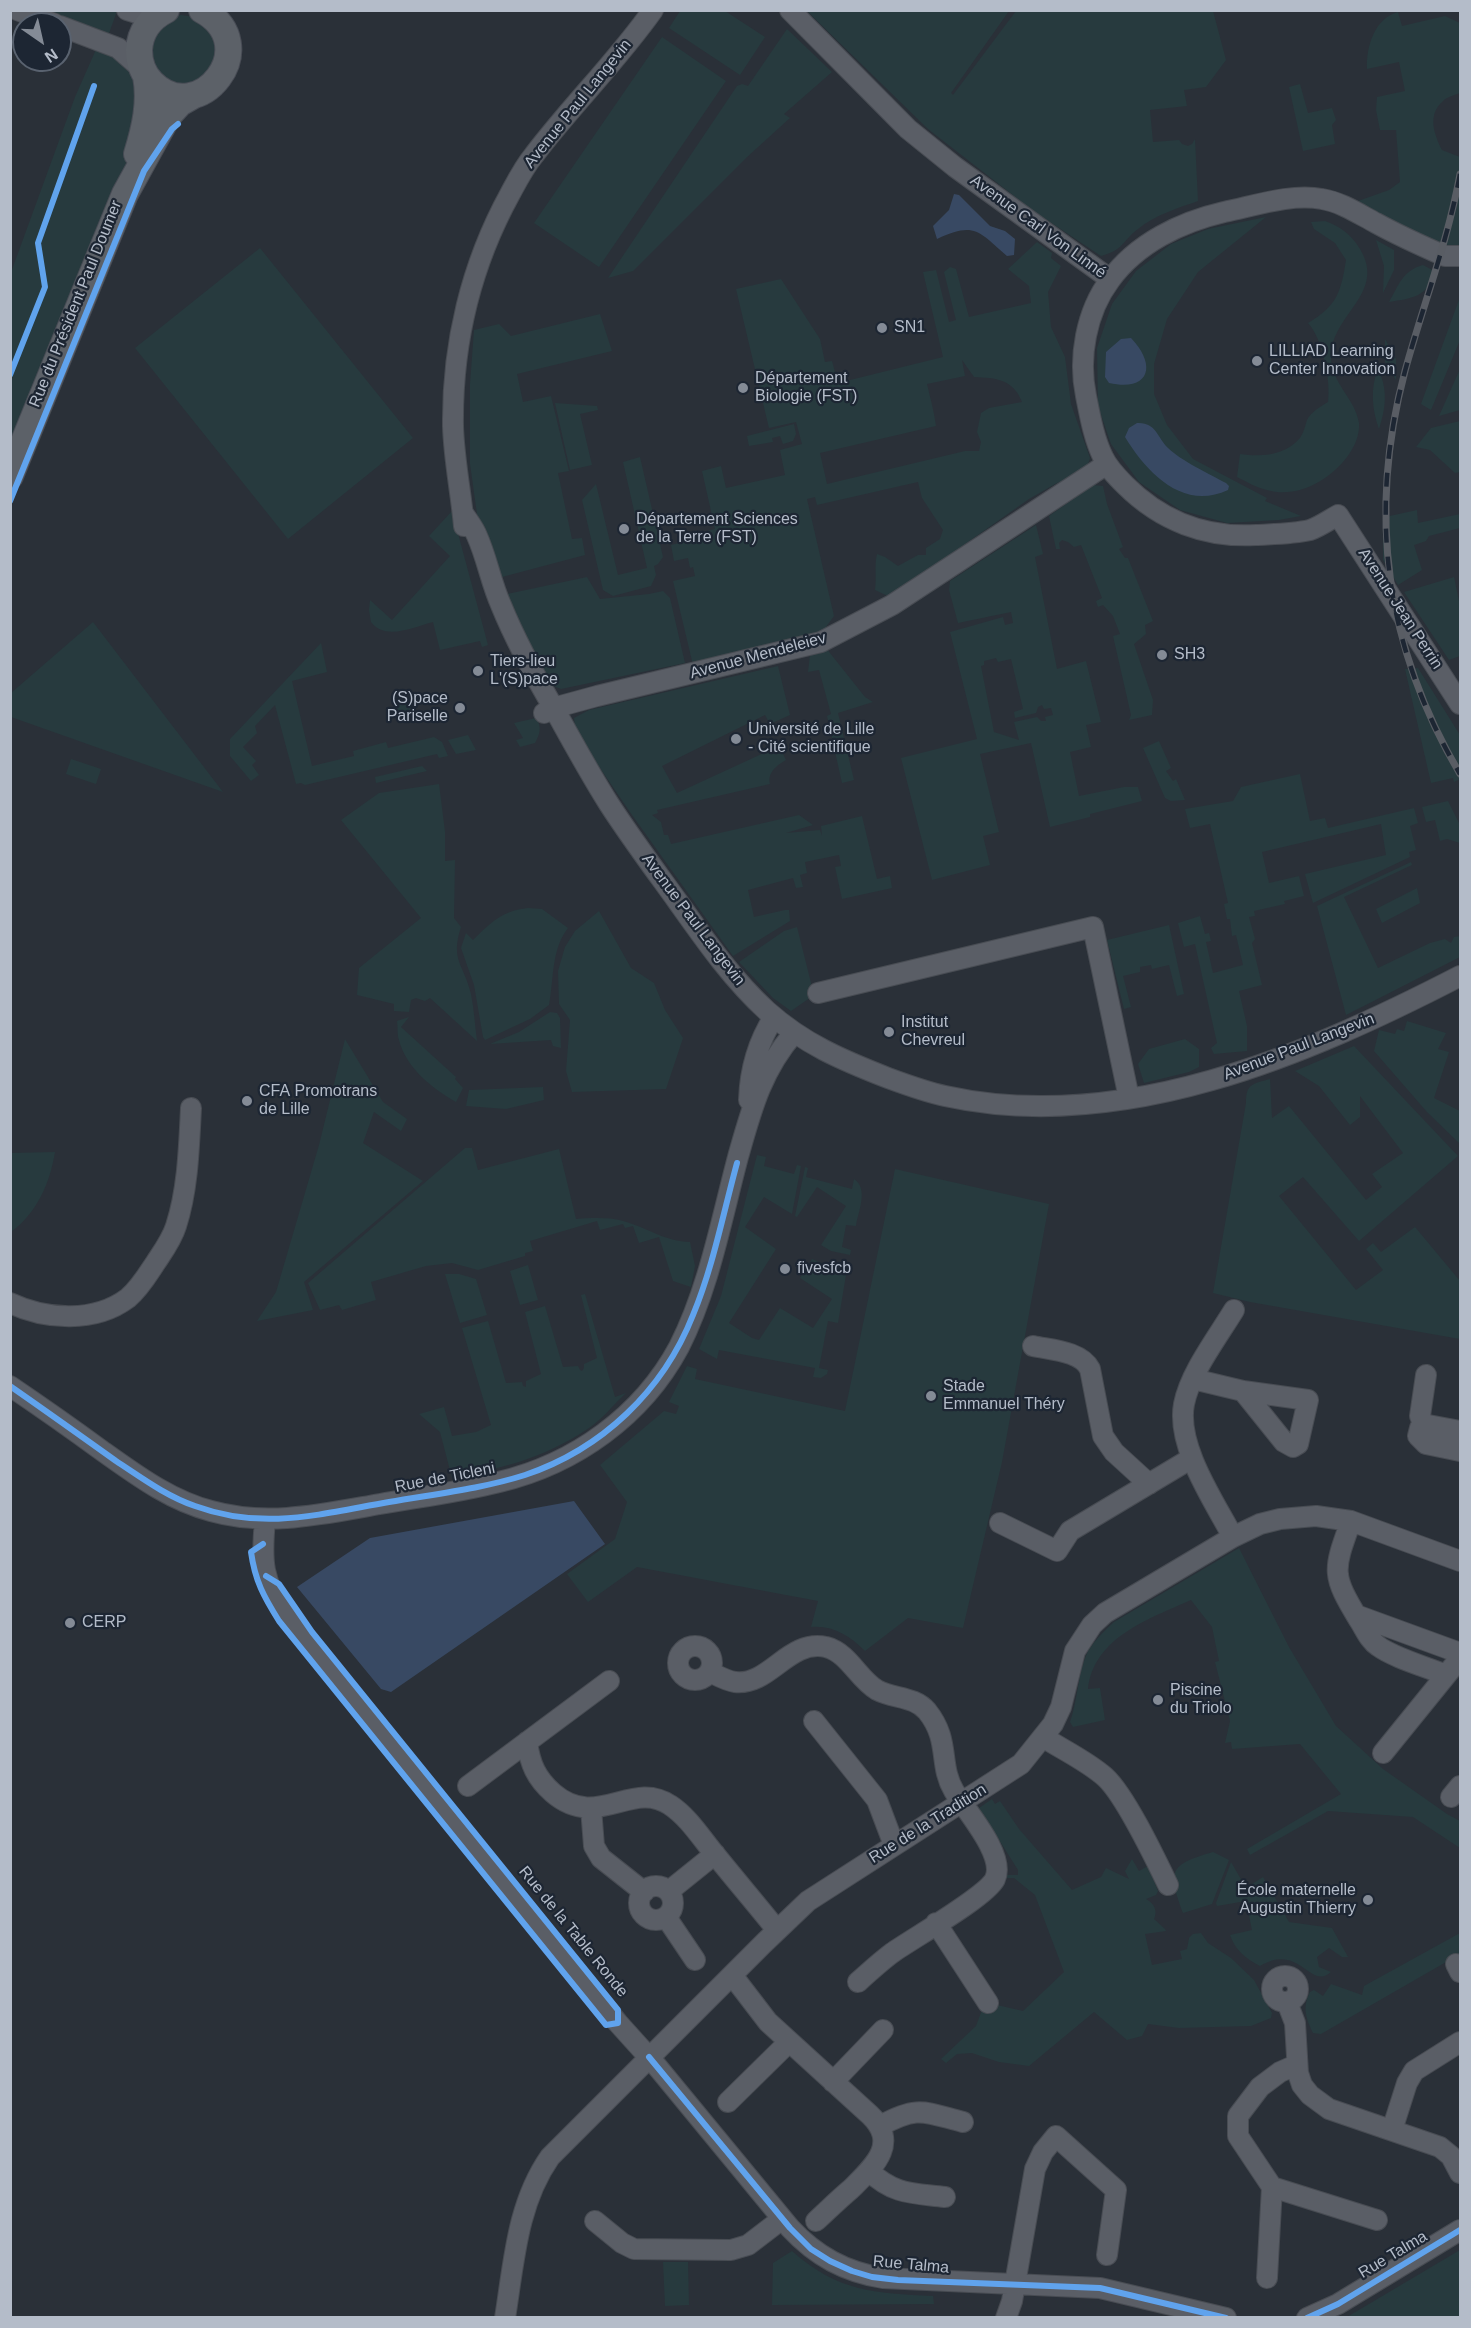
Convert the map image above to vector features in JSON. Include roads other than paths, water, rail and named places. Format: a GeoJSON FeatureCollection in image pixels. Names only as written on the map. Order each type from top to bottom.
{"type":"FeatureCollection","features":[{"type":"Feature","properties":{"kind":"main road"},"geometry":{"type":"LineString","coordinates":[[202,10],[221,20]]}},
{"type":"Feature","properties":{"kind":"main road","name":"Rue du Président Paul Doumer"},"geometry":{"type":"LineString","coordinates":[[10,476],[125,194],[145,124],[148,92],[139,51],[142,34],[148,24],[164,11]]}},
{"type":"Feature","properties":{"kind":"main road","name":"Rue du Président Paul Doumer"},"geometry":{"type":"LineString","coordinates":[[125,194],[168,116],[180,103],[214,84],[224,69],[228,52],[221,20]]}},
{"type":"Feature","properties":{"kind":"main road"},"geometry":{"type":"LineString","coordinates":[[144,72],[154,85],[170,94],[194,95]]}},
{"type":"Feature","properties":{"kind":"street"},"geometry":{"type":"LineString","coordinates":[[127,10],[143,15],[164,11]]}},
{"type":"Feature","properties":{"kind":"street","name":"Avenue Paul Langevin"},"geometry":{"type":"LineString","coordinates":[[653,10],[533,155],[507,201],[483,251],[471,286],[464,317],[455,379],[454,451],[463,513],[476,535],[504,614],[548,711],[708,945],[741,985],[794,1033],[828,1054],[908,1085],[945,1096],[996,1104],[1055,1106],[1106,1102],[1223,1077],[1292,1054],[1391,1011],[1461,976]]}},
{"type":"Feature","properties":{"kind":"street","name":"Avenue Carl Von Linné"},"geometry":{"type":"LineString","coordinates":[[790,10],[908,129],[955,167],[1110,279],[1134,255],[1160,235],[1189,221],[1305,197],[1323,199],[1344,206],[1445,256],[1461,256]]}},
{"type":"Feature","properties":{"kind":"street"},"geometry":{"type":"LineString","coordinates":[[72,31],[118,48],[144,72]]}},
{"type":"Feature","properties":{"kind":"street"},"geometry":{"type":"LineString","coordinates":[[1107,464],[1098,444],[1084,386],[1083,353],[1093,309],[1110,279]]}},
{"type":"Feature","properties":{"kind":"street","name":"Avenue Jean Perrin"},"geometry":{"type":"LineString","coordinates":[[1107,464],[1124,484],[1148,505],[1189,527],[1215,534],[1236,536],[1311,529],[1338,515],[1461,704]]}},
{"type":"Feature","properties":{"kind":"street","name":"Avenue Mendeleiev"},"geometry":{"type":"LineString","coordinates":[[548,711],[821,642],[892,605],[1107,464]]}},
{"type":"Feature","properties":{"kind":"street"},"geometry":{"type":"LineString","coordinates":[[818,993],[1093,927],[1129,1098]]}},
{"type":"Feature","properties":{"kind":"street","name":"Rue de Ticleni"},"geometry":{"type":"LineString","coordinates":[[749,1114],[750,1080],[764,1034],[774,1017]]}},
{"type":"Feature","properties":{"kind":"street","name":"Rue de Ticleni"},"geometry":{"type":"LineString","coordinates":[[10,1386],[163,1492],[210,1511],[230,1516],[265,1520],[303,1517],[500,1482],[564,1460],[617,1424],[643,1398],[678,1348],[705,1282],[749,1114],[776,1055],[794,1033]]}},
{"type":"Feature","properties":{"kind":"street"},"geometry":{"type":"LineString","coordinates":[[10,1303],[50,1316],[81,1315],[114,1306],[138,1288],[171,1240],[176,1227],[181,1209],[187,1162],[191,1108]]}},
{"type":"Feature","properties":{"kind":"street"},"geometry":{"type":"LineString","coordinates":[[1233,1537],[1192,1458],[1186,1436],[1183,1410],[1194,1379],[1234,1310]]}},
{"type":"Feature","properties":{"kind":"street"},"geometry":{"type":"LineString","coordinates":[[1033,1346],[1074,1355],[1085,1361],[1090,1369],[1103,1436],[1114,1452],[1149,1484]]}},
{"type":"Feature","properties":{"kind":"street"},"geometry":{"type":"LineString","coordinates":[[1424,1426],[1420,1416],[1426,1375]]}},
{"type":"Feature","properties":{"kind":"street"},"geometry":{"type":"LineString","coordinates":[[1194,1379],[1243,1390]]}},
{"type":"Feature","properties":{"kind":"street"},"geometry":{"type":"LineString","coordinates":[[1461,1431],[1434,1425],[1424,1426],[1418,1436],[1422,1442],[1461,1451]]}},
{"type":"Feature","properties":{"kind":"street"},"geometry":{"type":"LineString","coordinates":[[1000,1523],[1057,1551],[1070,1531],[1192,1458]]}},
{"type":"Feature","properties":{"kind":"street","name":"Rue de la Tradition"},"geometry":{"type":"LineString","coordinates":[[505,2318],[520,2224],[535,2181],[550,2157],[777,1930],[817,1895],[1021,1764],[1059,1714],[1071,1659],[1080,1641],[1092,1625],[1115,1606],[1233,1537],[1260,1524],[1291,1517],[1316,1516],[1351,1521],[1461,1561]]}},
{"type":"Feature","properties":{"kind":"street","name":"Rue de la Table Ronde"},"geometry":{"type":"LineString","coordinates":[[265,1520],[262,1562],[271,1590],[286,1616],[618,2023],[650,2057]]}},
{"type":"Feature","properties":{"kind":"street"},"geometry":{"type":"LineString","coordinates":[[1351,1521],[1339,1554],[1337,1570],[1340,1586],[1371,1640],[1381,1648],[1446,1675]]}},
{"type":"Feature","properties":{"kind":"street"},"geometry":{"type":"LineString","coordinates":[[1356,1615],[1461,1653]]}},
{"type":"Feature","properties":{"kind":"street"},"geometry":{"type":"LineString","coordinates":[[710,1672],[728,1680],[742,1682],[757,1678],[789,1655],[807,1648],[824,1647],[837,1651],[877,1690],[910,1699],[927,1712],[939,1731],[945,1747],[948,1777],[996,1857],[997,1872],[986,1890],[892,1953],[858,1982]]}},
{"type":"Feature","properties":{"kind":"street"},"geometry":{"type":"LineString","coordinates":[[1383,1753],[1461,1659]]}},
{"type":"Feature","properties":{"kind":"street"},"geometry":{"type":"LineString","coordinates":[[468,1786],[609,1681]]}},
{"type":"Feature","properties":{"kind":"street"},"geometry":{"type":"LineString","coordinates":[[814,1721],[877,1800],[894,1845]]}},
{"type":"Feature","properties":{"kind":"street"},"geometry":{"type":"LineString","coordinates":[[1043,1737],[1090,1766],[1114,1787],[1168,1885]]}},
{"type":"Feature","properties":{"kind":"street"},"geometry":{"type":"LineString","coordinates":[[527,1742],[532,1767],[547,1788],[570,1804],[591,1808],[639,1797],[663,1800],[681,1815],[777,1930]]}},
{"type":"Feature","properties":{"kind":"street"},"geometry":{"type":"LineString","coordinates":[[591,1808],[596,1852],[644,1892]]}},
{"type":"Feature","properties":{"kind":"street"},"geometry":{"type":"LineString","coordinates":[[669,1892],[715,1854]]}},
{"type":"Feature","properties":{"kind":"street"},"geometry":{"type":"LineString","coordinates":[[657,1886],[669,1892],[673,1905],[666,1917],[657,1920],[644,1914],[640,1900],[644,1892],[657,1886]]}},
{"type":"Feature","properties":{"kind":"street"},"geometry":{"type":"LineString","coordinates":[[666,1917],[695,1960]]}},
{"type":"Feature","properties":{"kind":"street"},"geometry":{"type":"LineString","coordinates":[[936,1923],[987,2003]]}},
{"type":"Feature","properties":{"kind":"street"},"geometry":{"type":"LineString","coordinates":[[732,1975],[761,2015],[880,2126],[882,2131],[883,2147],[877,2162],[816,2221]]}},
{"type":"Feature","properties":{"kind":"street"},"geometry":{"type":"LineString","coordinates":[[1287,2002],[1295,2023],[1296,2065],[1302,2085],[1316,2101],[1329,2109],[1453,2147],[1461,2173]]}},
{"type":"Feature","properties":{"kind":"street"},"geometry":{"type":"LineString","coordinates":[[833,2082],[884,2030]]}},
{"type":"Feature","properties":{"kind":"street"},"geometry":{"type":"LineString","coordinates":[[728,2102],[789,2042]]}},
{"type":"Feature","properties":{"kind":"street"},"geometry":{"type":"LineString","coordinates":[[1392,2130],[1407,2083],[1414,2071],[1461,2042]]}},
{"type":"Feature","properties":{"kind":"street","name":"Rue Talma"},"geometry":{"type":"LineString","coordinates":[[650,2057],[782,2219],[811,2249],[836,2264],[861,2274],[898,2280],[1100,2288],[1226,2318]]}},
{"type":"Feature","properties":{"kind":"street"},"geometry":{"type":"LineString","coordinates":[[1267,2278],[1272,2187],[1238,2136],[1237,2122],[1241,2110],[1260,2087],[1280,2072],[1296,2065]]}},
{"type":"Feature","properties":{"kind":"street"},"geometry":{"type":"LineString","coordinates":[[880,2126],[897,2116],[914,2111],[963,2122]]}},
{"type":"Feature","properties":{"kind":"street"},"geometry":{"type":"LineString","coordinates":[[1005,2318],[1011,2308],[1035,2169],[1043,2152],[1056,2136],[1116,2190],[1107,2255]]}},
{"type":"Feature","properties":{"kind":"street"},"geometry":{"type":"LineString","coordinates":[[869,2171],[881,2182],[895,2190],[945,2198]]}},
{"type":"Feature","properties":{"kind":"street"},"geometry":{"type":"LineString","coordinates":[[1272,2187],[1377,2220]]}},
{"type":"Feature","properties":{"kind":"street"},"geometry":{"type":"LineString","coordinates":[[595,2220],[622,2243],[634,2249],[720,2251],[748,2245],[782,2219]]}},
{"type":"Feature","properties":{"kind":"street","name":"Rue Talma"},"geometry":{"type":"LineString","coordinates":[[1307,2318],[1338,2304],[1461,2230]]}},
{"type":"Feature","properties":{"kind":"water"},"geometry":{"type":"Polygon","coordinates":[[[954,194],[959,195],[990,226],[1005,231],[1015,239],[1014,255],[1007,256],[983,235],[968,230],[937,239],[933,226],[949,210],[954,194]]]}},
{"type":"Feature","properties":{"kind":"water"},"geometry":{"type":"Polygon","coordinates":[[[1131,338],[1144,358],[1145,374],[1141,380],[1133,384],[1109,383],[1105,377],[1106,352],[1121,339],[1131,338]]]}},
{"type":"Feature","properties":{"kind":"water"},"geometry":{"type":"Polygon","coordinates":[[[1137,423],[1148,425],[1156,431],[1173,453],[1226,483],[1229,486],[1228,490],[1212,495],[1196,496],[1168,485],[1144,463],[1125,437],[1129,428],[1137,423]]]}},
{"type":"Feature","properties":{"kind":"water"},"geometry":{"type":"Polygon","coordinates":[[[574,1501],[605,1544],[391,1692],[381,1689],[297,1587],[370,1538],[574,1501]]]}},
{"type":"Feature","properties":{"kind":"railway"},"geometry":{"type":"LineString","coordinates":[[1460,174],[1442,248],[1405,371],[1393,424],[1387,476],[1386,528],[1390,578],[1400,628],[1414,678],[1435,726],[1460,774]]}},
{"type":"Feature","properties":{"kind":"place","name":"SN1"},"geometry":{"type":"Point","coordinates":[882,328]}},
{"type":"Feature","properties":{"kind":"place","name":"LILLIAD Learning Center Innovation"},"geometry":{"type":"Point","coordinates":[1257,361]}},
{"type":"Feature","properties":{"kind":"place","name":"Département Biologie (FST)"},"geometry":{"type":"Point","coordinates":[743,388]}},
{"type":"Feature","properties":{"kind":"place","name":"Département Sciences de la Terre (FST)"},"geometry":{"type":"Point","coordinates":[624,529]}},
{"type":"Feature","properties":{"kind":"place","name":"SH3"},"geometry":{"type":"Point","coordinates":[1162,655]}},
{"type":"Feature","properties":{"kind":"place","name":"Tiers-lieu L'(S)pace"},"geometry":{"type":"Point","coordinates":[478,671]}},
{"type":"Feature","properties":{"kind":"place","name":"(S)pace Pariselle"},"geometry":{"type":"Point","coordinates":[460,708]}},
{"type":"Feature","properties":{"kind":"place","name":"Université de Lille ‐ Cité scientifique"},"geometry":{"type":"Point","coordinates":[736,739]}},
{"type":"Feature","properties":{"kind":"place","name":"Institut Chevreul"},"geometry":{"type":"Point","coordinates":[889,1032]}},
{"type":"Feature","properties":{"kind":"place","name":"CFA Promotrans de Lille"},"geometry":{"type":"Point","coordinates":[247,1101]}},
{"type":"Feature","properties":{"kind":"place","name":"fivesfcb"},"geometry":{"type":"Point","coordinates":[785,1269]}},
{"type":"Feature","properties":{"kind":"place","name":"Stade Emmanuel Théry"},"geometry":{"type":"Point","coordinates":[931,1396]}},
{"type":"Feature","properties":{"kind":"place","name":"CERP"},"geometry":{"type":"Point","coordinates":[70,1623]}},
{"type":"Feature","properties":{"kind":"place","name":"Piscine du Triolo"},"geometry":{"type":"Point","coordinates":[1158,1700]}},
{"type":"Feature","properties":{"kind":"place","name":"École maternelle Augustin Thierry"},"geometry":{"type":"Point","coordinates":[1368,1900]}}]}
